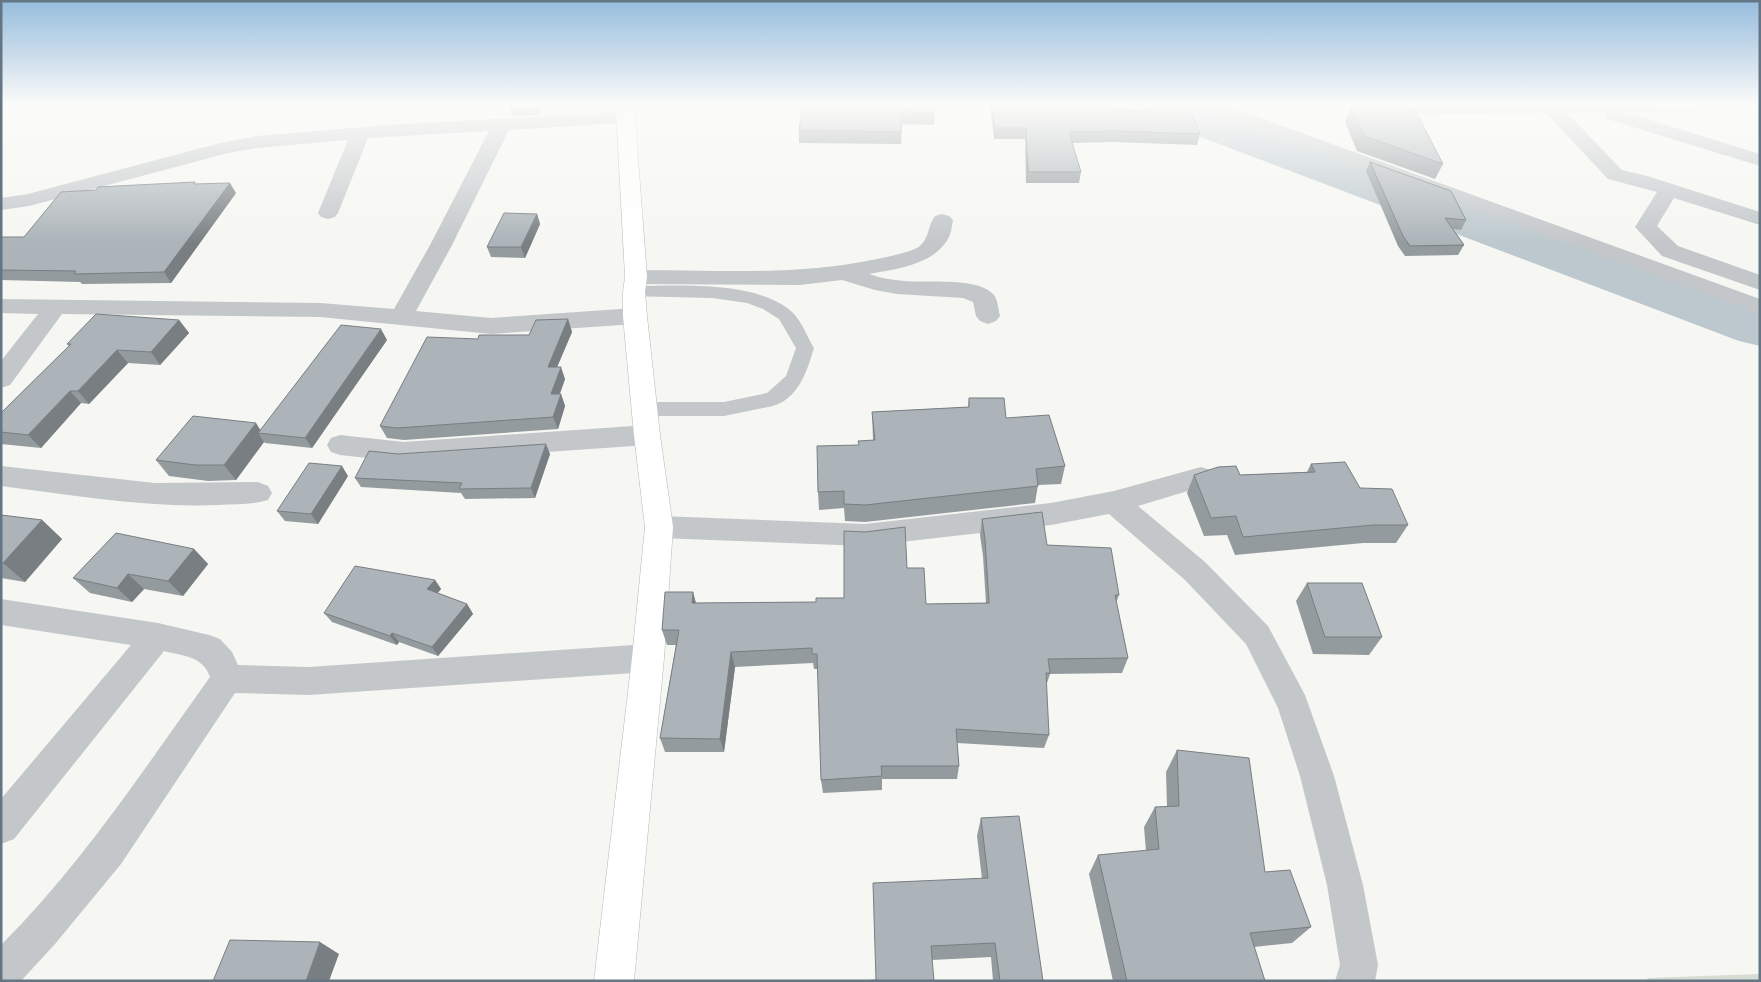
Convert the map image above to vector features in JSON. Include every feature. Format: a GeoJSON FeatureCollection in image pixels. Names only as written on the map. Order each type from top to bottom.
{"type":"FeatureCollection","features":[{"type":"Feature","properties":{"kind":"street"},"geometry":{"type":"LineString","coordinates":[[1,204],[29,200],[212,152]]}},
{"type":"Feature","properties":{"kind":"street"},"geometry":{"type":"LineString","coordinates":[[328,213],[353,152]]}},
{"type":"Feature","properties":{"kind":"street"},"geometry":{"type":"LineString","coordinates":[[400,318],[457,215],[488,152]]}},
{"type":"Feature","properties":{"kind":"street"},"geometry":{"type":"LineString","coordinates":[[614,981],[648,658],[659,527],[646,422],[635,295],[627,152]]}},
{"type":"Feature","properties":{"kind":"street"},"geometry":{"type":"LineString","coordinates":[[1335,152],[1760,307]]}},
{"type":"Feature","properties":{"kind":"street"},"geometry":{"type":"LineString","coordinates":[[1593,152],[1615,175],[1669,189],[1760,219]]}},
{"type":"Feature","properties":{"kind":"street"},"geometry":{"type":"LineString","coordinates":[[1733,152],[1760,160]]}},
{"type":"Feature","properties":{"kind":"street"},"geometry":{"type":"LineString","coordinates":[[1669,189],[1646,227],[1670,251],[1760,283]]}},
{"type":"Feature","properties":{"kind":"street"},"geometry":{"type":"LineString","coordinates":[[1,306],[311,310],[491,326],[635,295],[844,273],[892,262],[925,252],[939,237],[942,220]]}},
{"type":"Feature","properties":{"kind":"street"},"geometry":{"type":"LineString","coordinates":[[844,273],[857,278],[902,288],[943,288],[977,294],[984,298],[988,316]]}},
{"type":"Feature","properties":{"kind":"street"},"geometry":{"type":"LineString","coordinates":[[1,379],[56,306]]}},
{"type":"Feature","properties":{"kind":"street"},"geometry":{"type":"LineString","coordinates":[[340,445],[404,452],[646,422]]}},
{"type":"Feature","properties":{"kind":"street"},"geometry":{"type":"LineString","coordinates":[[1,476],[155,494],[207,495],[258,493]]}},
{"type":"Feature","properties":{"kind":"street"},"geometry":{"type":"LineString","coordinates":[[659,527],[865,535],[1051,514],[1114,502],[1201,477]]}},
{"type":"Feature","properties":{"kind":"street"},"geometry":{"type":"LineString","coordinates":[[1114,502],[1195,571],[1257,635],[1293,705],[1317,776],[1345,884],[1359,965],[1355,981]]}},
{"type":"Feature","properties":{"kind":"street"},"geometry":{"type":"LineString","coordinates":[[1,612],[158,636],[209,649],[221,662],[227,679]]}},
{"type":"Feature","properties":{"kind":"street"},"geometry":{"type":"LineString","coordinates":[[1,827],[158,636]]}},
{"type":"Feature","properties":{"kind":"street"},"geometry":{"type":"LineString","coordinates":[[227,679],[309,682],[648,658]]}},
{"type":"Feature","properties":{"kind":"street"},"geometry":{"type":"LineString","coordinates":[[1,973],[42,931],[108,851],[227,679]]}},
{"type":"Feature","properties":{"kind":"lane"},"geometry":{"type":"LineString","coordinates":[[635,295],[728,293],[761,303],[786,316],[804,348],[795,379],[772,399],[646,422]]}},
{"type":"Feature","properties":{"kind":"shaded area"},"geometry":{"type":"Polygon","coordinates":[[[1760,974],[1760,981],[1646,981],[1648,978],[1760,974]]]}},
{"type":"Feature","properties":{"kind":"building"},"geometry":{"type":"Polygon","coordinates":[[[1027,152],[1075,152],[1081,172],[1028,172],[1027,152]]]}},
{"type":"Feature","properties":{"kind":"building"},"geometry":{"type":"Polygon","coordinates":[[[1409,152],[1437,152],[1443,164],[1409,152]]]}},
{"type":"Feature","properties":{"kind":"building"},"geometry":{"type":"Polygon","coordinates":[[[1370,162],[1451,191],[1466,220],[1445,218],[1464,245],[1410,246],[1403,236],[1370,162]]]}},
{"type":"Feature","properties":{"kind":"building"},"geometry":{"type":"Polygon","coordinates":[[[195,182],[194,184],[230,183],[164,272],[74,274],[76,271],[1,270],[1,237],[24,237],[61,192],[96,190],[98,187],[195,182]]]}},
{"type":"Feature","properties":{"kind":"building"},"geometry":{"type":"Polygon","coordinates":[[[504,213],[537,214],[521,247],[487,247],[504,213]]]}},
{"type":"Feature","properties":{"kind":"building"},"geometry":{"type":"Polygon","coordinates":[[[96,314],[179,320],[151,352],[117,350],[78,391],[70,391],[28,435],[1,432],[1,413],[71,344],[67,344],[96,314]]]}},
{"type":"Feature","properties":{"kind":"building"},"geometry":{"type":"Polygon","coordinates":[[[568,319],[548,367],[561,367],[551,394],[561,394],[553,417],[397,428],[380,426],[427,337],[478,339],[479,335],[529,335],[536,320],[568,319]]]}},
{"type":"Feature","properties":{"kind":"building"},"geometry":{"type":"Polygon","coordinates":[[[341,325],[381,329],[305,438],[258,433],[341,325]]]}},
{"type":"Feature","properties":{"kind":"building"},"geometry":{"type":"Polygon","coordinates":[[[969,398],[1004,398],[1006,418],[1049,415],[1065,466],[1036,469],[1038,486],[865,505],[844,504],[844,491],[818,492],[817,446],[859,445],[858,441],[875,440],[872,412],[969,407],[969,398]]]}},
{"type":"Feature","properties":{"kind":"building"},"geometry":{"type":"Polygon","coordinates":[[[193,416],[256,423],[224,465],[195,465],[156,460],[193,416]]]}},
{"type":"Feature","properties":{"kind":"building"},"geometry":{"type":"Polygon","coordinates":[[[546,444],[531,488],[459,489],[462,483],[355,478],[369,451],[398,454],[546,444]]]}},
{"type":"Feature","properties":{"kind":"building"},"geometry":{"type":"Polygon","coordinates":[[[1345,462],[1360,488],[1392,489],[1408,525],[1374,525],[1243,537],[1236,516],[1211,518],[1194,475],[1218,467],[1236,466],[1240,475],[1315,472],[1311,464],[1345,462]]]}},
{"type":"Feature","properties":{"kind":"building"},"geometry":{"type":"Polygon","coordinates":[[[309,463],[342,466],[311,514],[277,511],[309,463]]]}},
{"type":"Feature","properties":{"kind":"building"},"geometry":{"type":"Polygon","coordinates":[[[1042,512],[1047,545],[1111,548],[1119,595],[1115,595],[1128,658],[1048,659],[1050,673],[1046,673],[1049,735],[956,729],[959,766],[881,766],[882,776],[821,780],[817,654],[812,654],[812,648],[731,652],[720,739],[660,738],[679,630],[662,630],[665,592],[693,592],[692,603],[816,602],[816,598],[844,598],[844,531],[865,532],[905,527],[907,568],[924,568],[926,604],[989,603],[982,519],[1042,512]]]}},
{"type":"Feature","properties":{"kind":"building"},"geometry":{"type":"Polygon","coordinates":[[[1,515],[42,520],[3,563],[1,563],[1,515]]]}},
{"type":"Feature","properties":{"kind":"building"},"geometry":{"type":"Polygon","coordinates":[[[116,533],[194,549],[168,581],[128,574],[117,588],[73,578],[116,533]]]}},
{"type":"Feature","properties":{"kind":"building"},"geometry":{"type":"Polygon","coordinates":[[[355,566],[435,580],[427,589],[467,604],[432,647],[392,633],[390,636],[324,613],[355,566]]]}},
{"type":"Feature","properties":{"kind":"building"},"geometry":{"type":"Polygon","coordinates":[[[1307,583],[1362,583],[1382,637],[1325,637],[1307,583]]]}},
{"type":"Feature","properties":{"kind":"building"},"geometry":{"type":"Polygon","coordinates":[[[1177,750],[1249,758],[1265,872],[1290,870],[1311,927],[1250,933],[1265,981],[1127,981],[1098,855],[1159,849],[1155,807],[1179,806],[1177,750]]]}},
{"type":"Feature","properties":{"kind":"building"},"geometry":{"type":"Polygon","coordinates":[[[1019,816],[1043,981],[1000,981],[995,943],[931,946],[934,981],[861,981],[876,980],[873,883],[988,878],[981,818],[1019,816]]]}},
{"type":"Feature","properties":{"kind":"building"},"geometry":{"type":"Polygon","coordinates":[[[230,940],[320,942],[306,981],[213,981],[230,940]]]}},
{"type":"Feature","properties":{"kind":"waterway"},"geometry":{"type":"LineString","coordinates":[[1285,152],[1760,327]]}}]}
